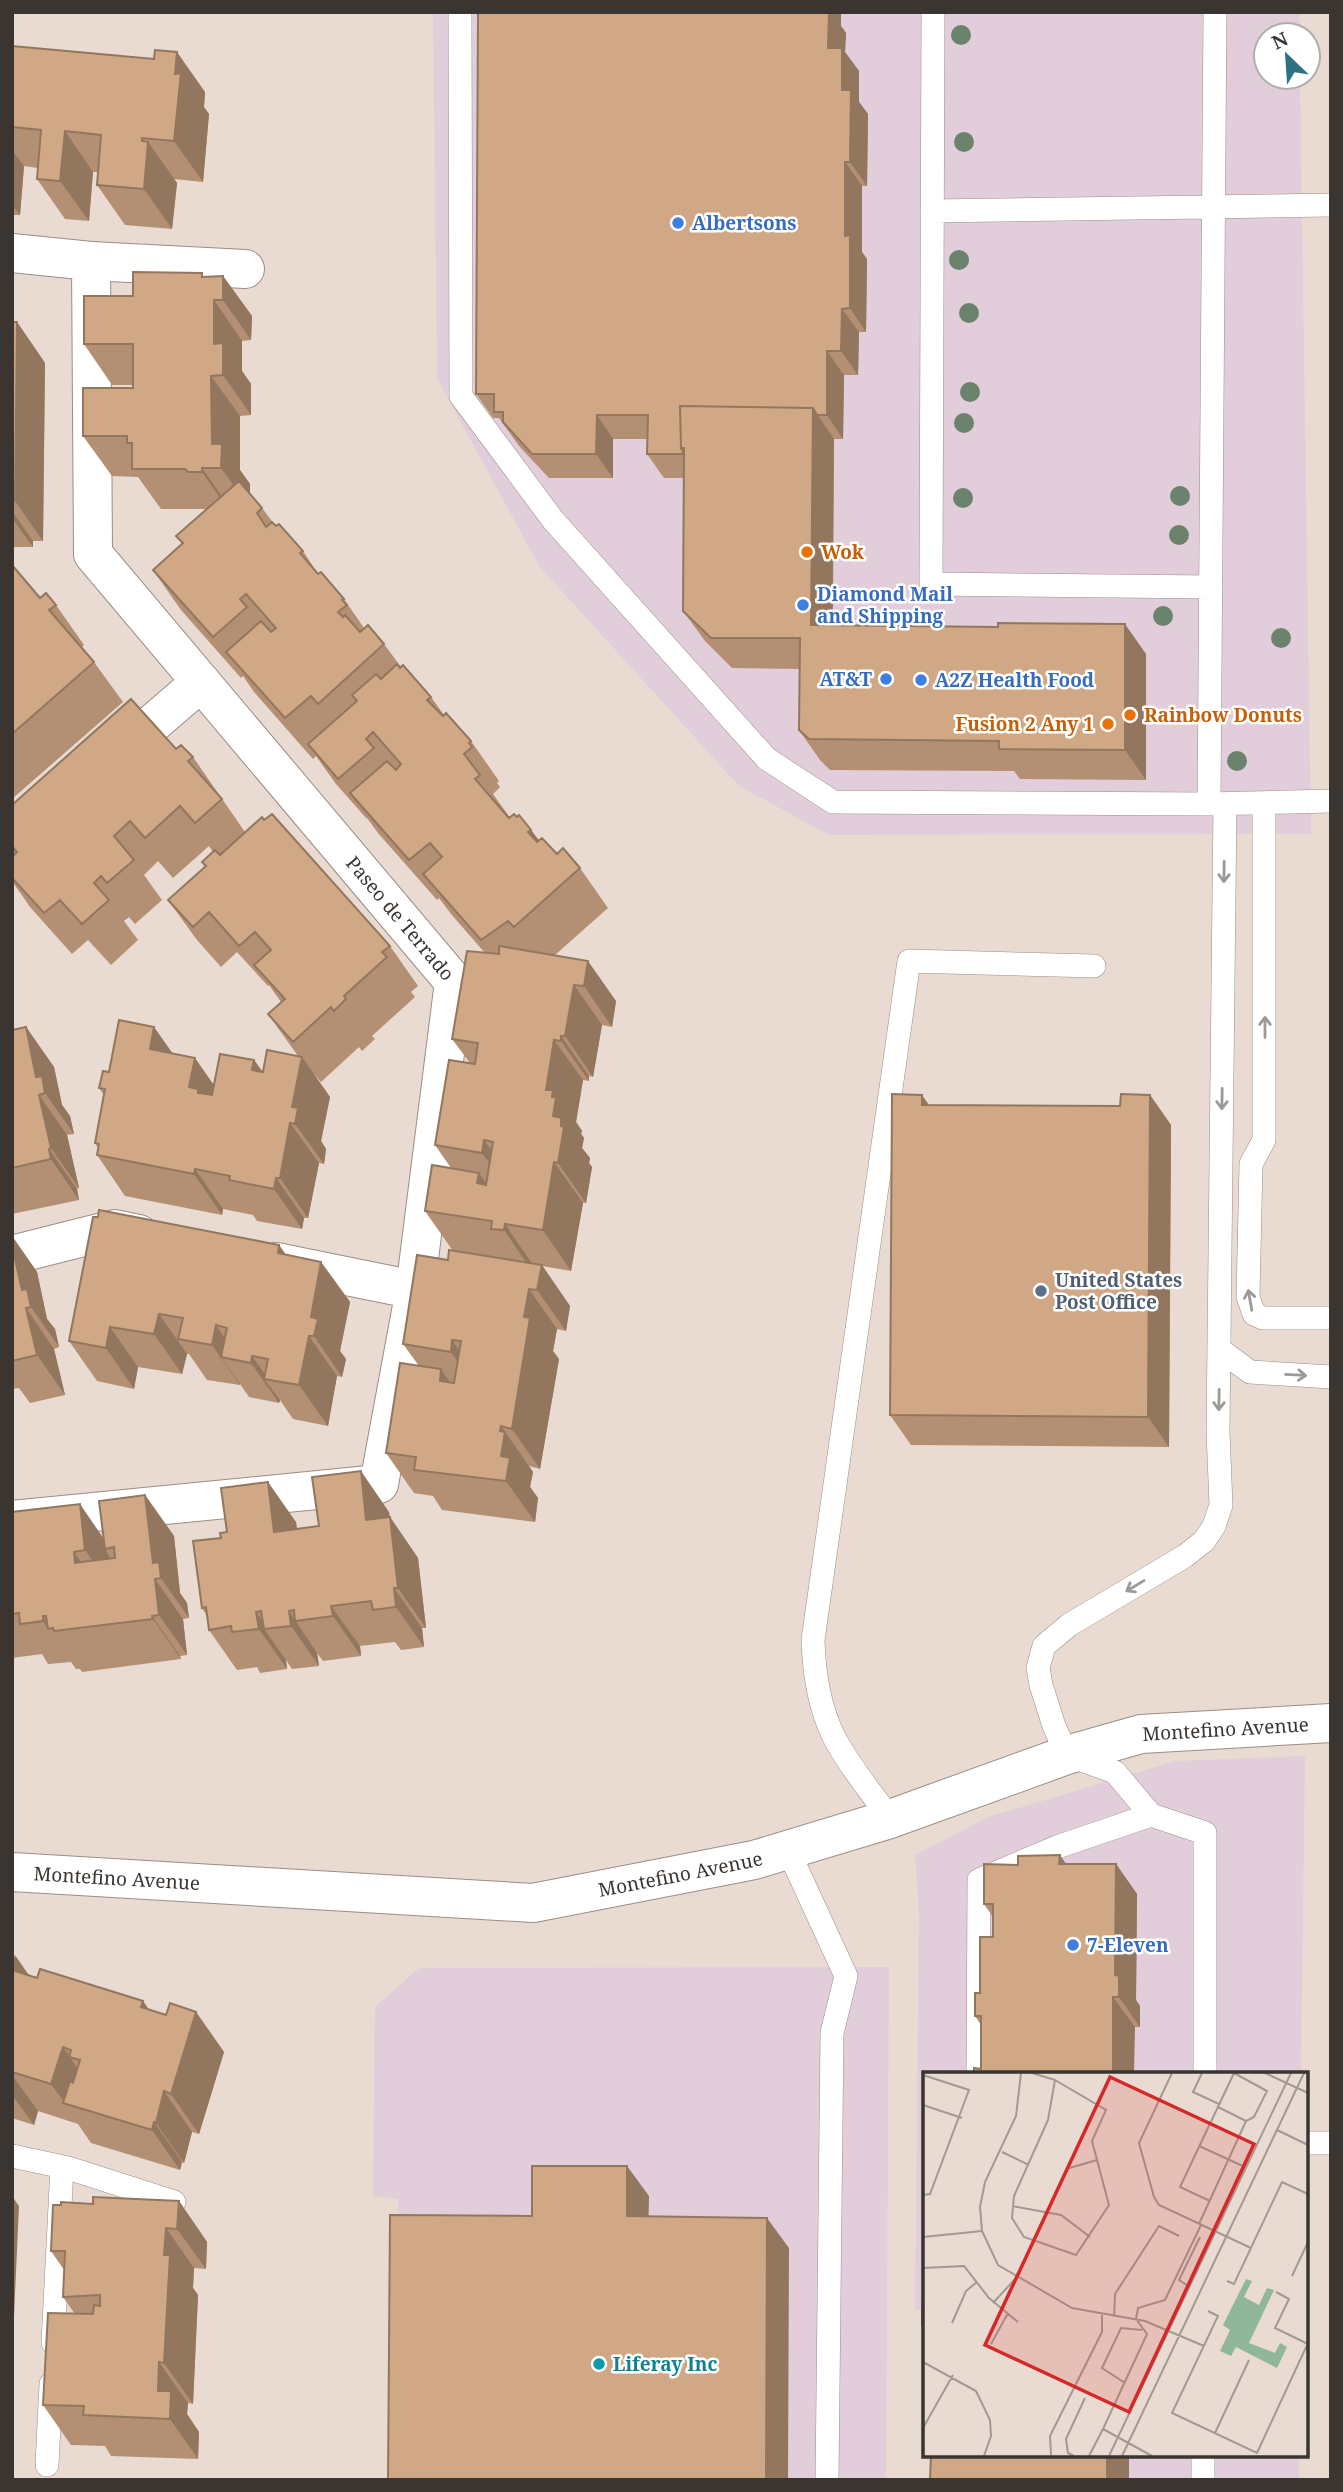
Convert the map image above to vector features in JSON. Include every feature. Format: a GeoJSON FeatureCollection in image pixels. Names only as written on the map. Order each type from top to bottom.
{"type":"FeatureCollection","features":[{"type":"Feature","properties":{"kind":"street"},"geometry":{"type":"LineString","coordinates":[[12,253],[91,261],[245,268]]}},
{"type":"Feature","properties":{"kind":"street","name":"Paseo de Terrado"},"geometry":{"type":"LineString","coordinates":[[12,1520],[379,1484],[415,1290],[454,982],[93,554],[91,261]]}},
{"type":"Feature","properties":{"kind":"street"},"geometry":{"type":"LineString","coordinates":[[85,782],[201,681]]}},
{"type":"Feature","properties":{"kind":"street"},"geometry":{"type":"LineString","coordinates":[[12,1255],[115,1229],[169,1240]]}},
{"type":"Feature","properties":{"kind":"street"},"geometry":{"type":"LineString","coordinates":[[238,1254],[415,1290]]}},
{"type":"Feature","properties":{"kind":"street","name":"Montefino Avenue"},"geometry":{"type":"LineString","coordinates":[[12,1872],[533,1903],[754,1860],[890,1819],[1067,1755],[1141,1734],[1331,1723]]}},
{"type":"Feature","properties":{"kind":"lane"},"geometry":{"type":"LineString","coordinates":[[460,12],[461,396],[553,520],[767,760],[833,803],[1217,804],[1331,801]]}},
{"type":"Feature","properties":{"kind":"lane"},"geometry":{"type":"LineString","coordinates":[[933,12],[931,584],[1211,587]]}},
{"type":"Feature","properties":{"kind":"lane"},"geometry":{"type":"LineString","coordinates":[[1205,2072],[1205,1833],[1151,1815],[1115,1772],[1067,1755],[1051,1718],[1038,1668],[1044,1646],[1069,1625],[1185,1556],[1204,1541],[1214,1526],[1221,1505],[1217,804],[1211,587],[1215,12]]}},
{"type":"Feature","properties":{"kind":"lane"},"geometry":{"type":"LineString","coordinates":[[932,211],[1331,205]]}},
{"type":"Feature","properties":{"kind":"lane"},"geometry":{"type":"LineString","coordinates":[[1264,803],[1264,1140],[1251,1164],[1248,1297],[1254,1314],[1263,1318],[1331,1318]]}},
{"type":"Feature","properties":{"kind":"lane"},"geometry":{"type":"LineString","coordinates":[[890,1819],[834,1737],[823,1708],[814,1671],[813,1640],[909,961],[1094,966]]}},
{"type":"Feature","properties":{"kind":"lane"},"geometry":{"type":"LineString","coordinates":[[1219,1349],[1251,1372],[1331,1377]]}},
{"type":"Feature","properties":{"kind":"lane"},"geometry":{"type":"LineString","coordinates":[[978,2072],[979,1880],[1057,1847],[1151,1815]]}},
{"type":"Feature","properties":{"kind":"lane"},"geometry":{"type":"LineString","coordinates":[[788,1850],[846,1976],[832,2033],[827,2480]]}},
{"type":"Feature","properties":{"kind":"lane"},"geometry":{"type":"LineString","coordinates":[[1308,2143],[1331,2143]]}},
{"type":"Feature","properties":{"kind":"lane"},"geometry":{"type":"LineString","coordinates":[[12,2156],[62,2167],[174,2202]]}},
{"type":"Feature","properties":{"kind":"lane"},"geometry":{"type":"LineString","coordinates":[[47,2465],[62,2167]]}},
{"type":"Feature","properties":{"kind":"lane"},"geometry":{"type":"LineString","coordinates":[[1203,2457],[1203,2480]]}},
{"type":"Feature","properties":{"kind":"shaded area"},"geometry":{"type":"Polygon","coordinates":[[[433,12],[1299,12],[1299,21],[1252,21],[1252,91],[1300,91],[1311,834],[829,835],[739,786],[539,566],[437,378],[433,12]]]}},
{"type":"Feature","properties":{"kind":"shaded area"},"geometry":{"type":"Polygon","coordinates":[[[1305,1756],[1301,2072],[923,2072],[923,2311],[915,2310],[919,1913],[915,1855],[988,1817],[1176,1761],[1305,1756]]]}},
{"type":"Feature","properties":{"kind":"shaded area"},"geometry":{"type":"Polygon","coordinates":[[[889,1967],[886,2480],[402,2480],[398,2199],[373,2196],[375,2007],[419,1968],[889,1967]]]}},
{"type":"Feature","properties":{"kind":"shaded area"},"geometry":{"type":"Polygon","coordinates":[[[930,2457],[1299,2457],[1299,2480],[929,2480],[930,2457]]]}},
{"type":"Feature","properties":{"kind":"building","name":"Albertsons"},"geometry":{"type":"Polygon","coordinates":[[[478,12],[829,12],[828,48],[842,48],[842,90],[851,90],[850,162],[845,162],[845,236],[850,235],[850,308],[842,309],[841,351],[827,351],[827,415],[817,415],[813,408],[680,406],[681,448],[684,454],[647,454],[648,415],[597,415],[596,454],[532,454],[503,422],[503,412],[494,412],[494,394],[476,394],[478,12]]]}},
{"type":"Feature","properties":{"kind":"building"},"geometry":{"type":"Polygon","coordinates":[[[12,46],[154,59],[155,50],[177,52],[175,74],[181,73],[174,141],[142,138],[142,141],[148,142],[144,189],[97,185],[101,135],[65,131],[60,181],[37,179],[41,130],[12,127],[12,46]]]}},
{"type":"Feature","properties":{"kind":"building"},"geometry":{"type":"Polygon","coordinates":[[[133,272],[223,276],[223,300],[214,300],[214,344],[223,343],[223,375],[211,376],[212,444],[222,444],[221,468],[202,468],[202,472],[188,472],[185,469],[132,469],[132,443],[127,443],[127,436],[83,436],[83,388],[133,388],[133,344],[84,344],[84,296],[133,296],[133,272]]]}},
{"type":"Feature","properties":{"kind":"building"},"geometry":{"type":"Polygon","coordinates":[[[12,322],[17,322],[15,501],[12,501],[12,322]]]}},
{"type":"Feature","properties":{"kind":"building"},"geometry":{"type":"Polygon","coordinates":[[[680,406],[813,408],[811,625],[998,627],[998,623],[1125,624],[1125,750],[999,749],[999,741],[809,739],[799,730],[800,638],[711,638],[683,611],[684,448],[681,448],[680,406]]]}},
{"type":"Feature","properties":{"kind":"building"},"geometry":{"type":"Polygon","coordinates":[[[239,481],[262,508],[257,513],[266,527],[272,522],[276,526],[279,524],[303,551],[300,553],[318,574],[321,572],[344,599],[342,600],[347,605],[338,612],[343,617],[345,615],[360,632],[368,625],[384,644],[318,704],[311,696],[285,718],[226,652],[261,621],[271,632],[276,628],[246,594],[240,599],[247,607],[213,637],[153,570],[183,543],[176,536],[239,481]]]}},
{"type":"Feature","properties":{"kind":"building"},"geometry":{"type":"Polygon","coordinates":[[[12,565],[40,598],[46,593],[56,605],[49,610],[94,662],[12,734],[12,565]]]}},
{"type":"Feature","properties":{"kind":"building"},"geometry":{"type":"Polygon","coordinates":[[[397,664],[400,668],[403,665],[431,697],[427,700],[443,716],[446,713],[471,741],[469,743],[472,747],[464,754],[480,775],[475,779],[509,818],[514,814],[517,817],[519,815],[537,842],[542,838],[557,854],[563,848],[580,868],[514,927],[508,921],[481,940],[423,874],[442,857],[430,843],[409,860],[350,793],[387,761],[396,770],[401,764],[373,732],[366,739],[374,748],[338,779],[308,744],[357,701],[352,695],[376,674],[381,679],[397,664]]]}},
{"type":"Feature","properties":{"kind":"building"},"geometry":{"type":"Polygon","coordinates":[[[131,699],[176,749],[181,745],[193,757],[188,761],[222,799],[195,823],[180,806],[145,838],[130,821],[114,836],[134,860],[107,883],[101,876],[94,883],[109,900],[82,924],[60,900],[44,913],[12,878],[12,857],[17,852],[12,846],[12,805],[131,699]]]}},
{"type":"Feature","properties":{"kind":"building"},"geometry":{"type":"Polygon","coordinates":[[[272,814],[390,946],[382,952],[387,957],[344,996],[346,999],[334,1011],[331,1007],[293,1042],[268,1014],[285,999],[254,965],[271,950],[255,932],[239,946],[209,912],[193,927],[168,900],[206,866],[202,862],[215,850],[220,855],[262,817],[264,820],[272,814]]]}},
{"type":"Feature","properties":{"kind":"building"},"geometry":{"type":"Polygon","coordinates":[[[499,946],[588,961],[584,986],[574,985],[565,1036],[561,1036],[561,1041],[554,1040],[546,1090],[553,1090],[552,1097],[556,1098],[553,1116],[561,1118],[561,1126],[564,1127],[558,1163],[554,1162],[543,1230],[505,1224],[504,1230],[491,1229],[492,1221],[425,1211],[432,1165],[479,1173],[477,1183],[486,1185],[493,1142],[484,1140],[482,1153],[435,1145],[449,1060],[475,1064],[478,1043],[452,1039],[467,951],[499,954],[499,946]]]}},
{"type":"Feature","properties":{"kind":"building"},"geometry":{"type":"Polygon","coordinates":[[[119,1020],[154,1027],[150,1049],[195,1058],[189,1087],[198,1089],[198,1093],[212,1095],[220,1054],[254,1060],[252,1070],[263,1072],[267,1050],[302,1057],[292,1107],[298,1108],[295,1124],[290,1123],[280,1178],[276,1178],[274,1189],[229,1180],[230,1176],[195,1169],[194,1174],[97,1155],[99,1144],[95,1143],[105,1089],[99,1088],[103,1071],[109,1072],[119,1020]]]}},
{"type":"Feature","properties":{"kind":"building"},"geometry":{"type":"Polygon","coordinates":[[[26,1027],[36,1077],[42,1076],[45,1093],[39,1095],[51,1159],[12,1168],[12,1030],[26,1027]]]}},
{"type":"Feature","properties":{"kind":"building","name":"United States Post Office"},"geometry":{"type":"Polygon","coordinates":[[[892,1094],[922,1095],[922,1105],[1120,1106],[1121,1094],[1150,1095],[1148,1417],[890,1415],[892,1094]]]}},
{"type":"Feature","properties":{"kind":"building"},"geometry":{"type":"Polygon","coordinates":[[[99,1210],[279,1245],[278,1253],[321,1262],[311,1317],[318,1319],[314,1336],[309,1336],[299,1385],[264,1379],[268,1359],[252,1356],[251,1363],[221,1357],[227,1328],[216,1325],[212,1345],[178,1339],[183,1318],[159,1314],[154,1334],[110,1327],[106,1348],[69,1341],[93,1217],[98,1217],[99,1210]]]}},
{"type":"Feature","properties":{"kind":"building"},"geometry":{"type":"Polygon","coordinates":[[[12,1246],[22,1290],[27,1289],[31,1307],[26,1308],[37,1355],[12,1361],[12,1246]]]}},
{"type":"Feature","properties":{"kind":"building"},"geometry":{"type":"Polygon","coordinates":[[[449,1250],[542,1265],[537,1290],[529,1289],[524,1317],[530,1318],[512,1429],[501,1426],[500,1431],[505,1432],[501,1456],[510,1458],[506,1481],[414,1470],[416,1457],[386,1453],[400,1363],[441,1369],[440,1381],[454,1383],[461,1341],[452,1340],[451,1352],[403,1344],[417,1255],[448,1260],[449,1250]]]}},
{"type":"Feature","properties":{"kind":"building"},"geometry":{"type":"Polygon","coordinates":[[[361,1471],[366,1520],[390,1517],[398,1588],[394,1588],[396,1607],[373,1610],[371,1601],[331,1606],[333,1616],[295,1621],[294,1610],[289,1611],[291,1626],[264,1629],[261,1611],[256,1612],[259,1629],[232,1632],[231,1626],[209,1630],[206,1607],[202,1608],[193,1541],[221,1538],[220,1533],[227,1532],[221,1488],[268,1482],[274,1532],[319,1526],[312,1477],[361,1471]]]}},
{"type":"Feature","properties":{"kind":"building"},"geometry":{"type":"Polygon","coordinates":[[[145,1495],[153,1563],[159,1562],[161,1578],[155,1579],[159,1615],[152,1616],[153,1619],[54,1631],[53,1628],[48,1629],[46,1616],[43,1616],[43,1621],[20,1624],[19,1613],[12,1614],[12,1512],[80,1504],[85,1550],[74,1552],[75,1563],[115,1558],[114,1547],[105,1549],[99,1501],[145,1495]]]}},
{"type":"Feature","properties":{"kind":"building"},"geometry":{"type":"Polygon","coordinates":[[[1060,1855],[1059,1864],[1116,1864],[1115,1975],[1119,1976],[1119,1997],[1113,1997],[1113,2072],[974,2072],[974,2068],[981,2069],[981,2016],[975,2016],[975,1993],[980,1993],[980,1937],[993,1937],[993,1904],[984,1904],[984,1864],[1018,1865],[1018,1856],[1060,1855]]]}},
{"type":"Feature","properties":{"kind":"building"},"geometry":{"type":"Polygon","coordinates":[[[40,1969],[143,2001],[141,2007],[166,2015],[170,2003],[196,2012],[171,2094],[164,2091],[152,2130],[63,2103],[80,2060],[69,2057],[71,2050],[63,2047],[51,2084],[12,2072],[12,1970],[37,1978],[40,1969]]]}},
{"type":"Feature","properties":{"kind":"building","name":"Liferay Inc"},"geometry":{"type":"Polygon","coordinates":[[[532,2166],[627,2166],[627,2216],[767,2218],[766,2480],[388,2480],[390,2215],[532,2216],[532,2166]]]}},
{"type":"Feature","properties":{"kind":"building"},"geometry":{"type":"Polygon","coordinates":[[[93,2197],[179,2201],[177,2229],[166,2228],[164,2255],[170,2255],[164,2363],[159,2362],[158,2391],[171,2391],[170,2419],[83,2415],[84,2406],[43,2405],[48,2313],[93,2314],[94,2305],[100,2306],[100,2295],[63,2297],[65,2251],[51,2251],[53,2205],[61,2205],[61,2202],[93,2204],[93,2197]]]}},
{"type":"Feature","properties":{"kind":"building"},"geometry":{"type":"Polygon","coordinates":[[[931,2457],[1107,2457],[1107,2480],[930,2480],[931,2457]]]}},
{"type":"Feature","properties":{"kind":"place","name":"Albertsons"},"geometry":{"type":"Point","coordinates":[678,223]}},
{"type":"Feature","properties":{"kind":"place","name":"Wok"},"geometry":{"type":"Point","coordinates":[807,552]}},
{"type":"Feature","properties":{"kind":"place","name":"Diamond Mail and Shipping"},"geometry":{"type":"Point","coordinates":[803,605]}},
{"type":"Feature","properties":{"kind":"place","name":"AT&T"},"geometry":{"type":"Point","coordinates":[886,679]}},
{"type":"Feature","properties":{"kind":"place","name":"A2Z Health Food"},"geometry":{"type":"Point","coordinates":[921,680]}},
{"type":"Feature","properties":{"kind":"place","name":"Rainbow Donuts"},"geometry":{"type":"Point","coordinates":[1130,715]}},
{"type":"Feature","properties":{"kind":"place","name":"Fusion 2 Any 1"},"geometry":{"type":"Point","coordinates":[1108,724]}},
{"type":"Feature","properties":{"kind":"place","name":"United States Post Office"},"geometry":{"type":"Point","coordinates":[1041,1291]}},
{"type":"Feature","properties":{"kind":"place","name":"7-Eleven"},"geometry":{"type":"Point","coordinates":[1073,1945]}},
{"type":"Feature","properties":{"kind":"place","name":"Liferay Inc"},"geometry":{"type":"Point","coordinates":[599,2364]}}]}
